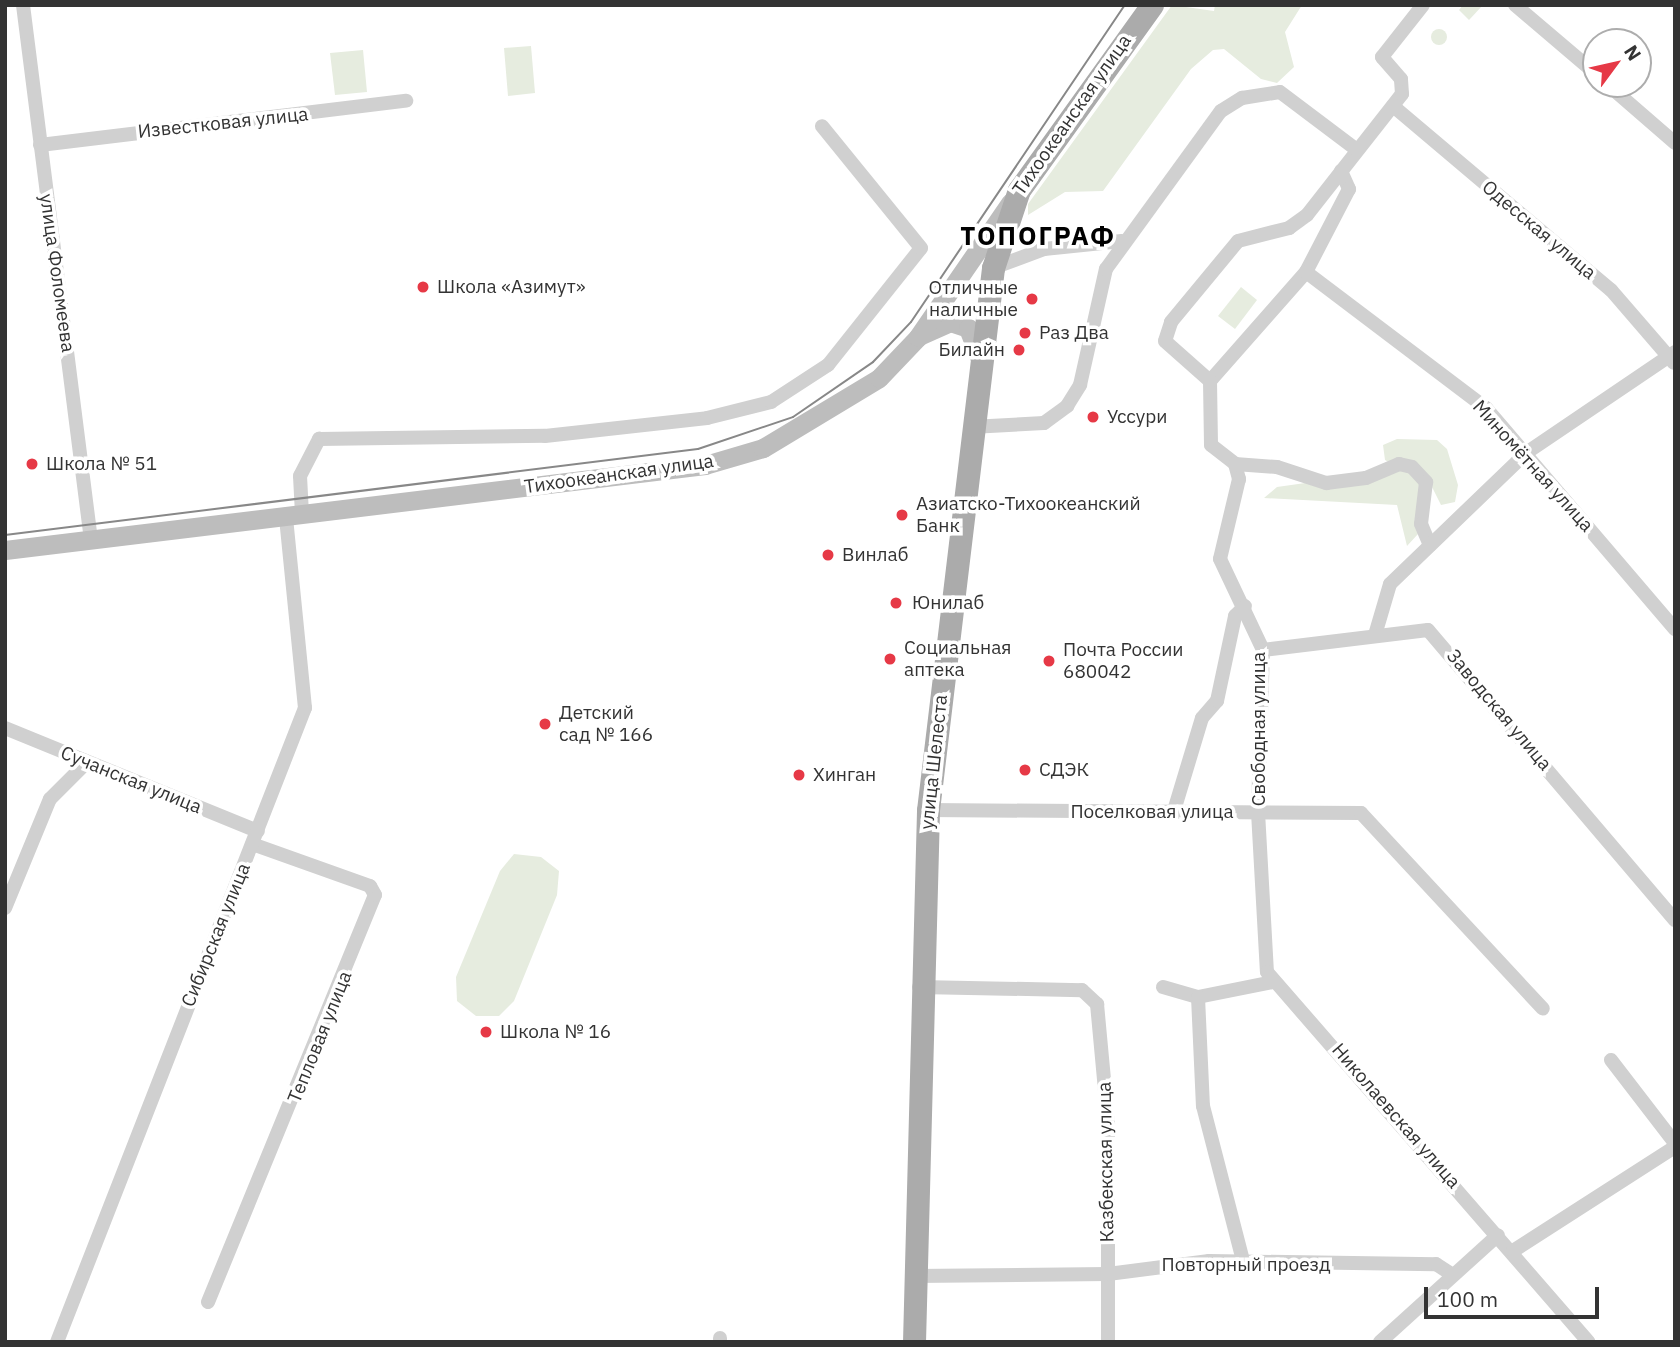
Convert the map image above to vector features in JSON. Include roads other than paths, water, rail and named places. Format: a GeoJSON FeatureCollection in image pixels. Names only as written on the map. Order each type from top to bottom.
{"type":"FeatureCollection","features":[{"type":"Feature","properties":{"kind":"main road","name":"Тихоокеанская улица"},"geometry":{"type":"LineString","coordinates":[[5,550],[735,457],[816,421],[878,378],[918,337],[1144,9]]}},
{"type":"Feature","properties":{"kind":"main road","name":"улица Шелеста"},"geometry":{"type":"LineString","coordinates":[[914,1342],[919,987],[928,810],[979,356],[993,268],[1019,190]]}},
{"type":"Feature","properties":{"kind":"main road"},"geometry":{"type":"LineString","coordinates":[[918,337],[950,321],[968,328],[979,356]]}},
{"type":"Feature","properties":{"kind":"street","name":"улица Фоломеева"},"geometry":{"type":"LineString","coordinates":[[23,5],[91,540]]}},
{"type":"Feature","properties":{"kind":"street"},"geometry":{"type":"LineString","coordinates":[[1210,381],[1165,341],[1171,322],[1229,248],[1300,222],[1393,106],[1404,84],[1382,57],[1423,5]]}},
{"type":"Feature","properties":{"kind":"street"},"geometry":{"type":"LineString","coordinates":[[1515,5],[1582,62]]}},
{"type":"Feature","properties":{"kind":"street"},"geometry":{"type":"LineString","coordinates":[[971,427],[1044,423],[1067,406],[1080,385],[1100,284],[1122,241],[1221,111],[1242,98],[1265,92],[1292,95],[1357,150]]}},
{"type":"Feature","properties":{"kind":"street"},"geometry":{"type":"LineString","coordinates":[[1623,98],[1675,143]]}},
{"type":"Feature","properties":{"kind":"street","name":"Известковая улица"},"geometry":{"type":"LineString","coordinates":[[40,145],[406,101]]}},
{"type":"Feature","properties":{"kind":"street","name":"Одесская улица"},"geometry":{"type":"LineString","coordinates":[[1393,106],[1611,290],[1673,358]]}},
{"type":"Feature","properties":{"kind":"street","name":"Сибирская улица"},"geometry":{"type":"LineString","coordinates":[[57,1342],[305,708],[294,515],[300,475],[319,439],[545,436],[707,418],[771,402],[828,365],[921,248],[822,126]]}},
{"type":"Feature","properties":{"kind":"street"},"geometry":{"type":"LineString","coordinates":[[1341,171],[1349,189],[1306,272],[1210,381],[1211,444],[1235,464],[1277,467],[1326,483],[1366,478],[1399,464],[1412,467],[1426,482],[1421,524],[1430,545]]}},
{"type":"Feature","properties":{"kind":"street"},"geometry":{"type":"LineString","coordinates":[[993,268],[1044,249],[1122,241]]}},
{"type":"Feature","properties":{"kind":"street","name":"Миномётная улица"},"geometry":{"type":"LineString","coordinates":[[1306,272],[1486,408],[1675,629]]}},
{"type":"Feature","properties":{"kind":"street"},"geometry":{"type":"LineString","coordinates":[[1375,635],[1390,584],[1526,453],[1673,358]]}},
{"type":"Feature","properties":{"kind":"street","name":"Свободная улица"},"geometry":{"type":"LineString","coordinates":[[1235,464],[1238,486],[1220,559],[1245,606],[1263,650],[1258,812],[1262,940],[1273,982]]}},
{"type":"Feature","properties":{"kind":"street"},"geometry":{"type":"LineString","coordinates":[[1173,814],[1202,718],[1217,701],[1235,616],[1245,606]]}},
{"type":"Feature","properties":{"kind":"street","name":"Заводская улица"},"geometry":{"type":"LineString","coordinates":[[1263,650],[1420,628],[1446,646],[1675,920]]}},
{"type":"Feature","properties":{"kind":"street","name":"Сучанская улица"},"geometry":{"type":"LineString","coordinates":[[5,728],[255,838]]}},
{"type":"Feature","properties":{"kind":"street"},"geometry":{"type":"LineString","coordinates":[[5,908],[50,799],[87,762]]}},
{"type":"Feature","properties":{"kind":"street","name":"Поселковая улица"},"geometry":{"type":"LineString","coordinates":[[928,810],[1173,814],[1361,813],[1543,1009]]}},
{"type":"Feature","properties":{"kind":"street","name":"Тепловая улица"},"geometry":{"type":"LineString","coordinates":[[208,1302],[375,895],[370,886],[255,838]]}},
{"type":"Feature","properties":{"kind":"street"},"geometry":{"type":"LineString","coordinates":[[1163,987],[1198,997],[1273,982]]}},
{"type":"Feature","properties":{"kind":"street","name":"Николаевская улица"},"geometry":{"type":"LineString","coordinates":[[1273,982],[1513,1251],[1588,1342]]}},
{"type":"Feature","properties":{"kind":"street","name":"Казбекская улица"},"geometry":{"type":"LineString","coordinates":[[919,987],[1082,990],[1097,1004],[1100,1018],[1108,1342]]}},
{"type":"Feature","properties":{"kind":"street"},"geometry":{"type":"LineString","coordinates":[[1198,997],[1203,1106],[1244,1264]]}},
{"type":"Feature","properties":{"kind":"street"},"geometry":{"type":"LineString","coordinates":[[1513,1251],[1675,1145],[1611,1060]]}},
{"type":"Feature","properties":{"kind":"street"},"geometry":{"type":"LineString","coordinates":[[1380,1342],[1431,1300],[1450,1273],[1498,1234]]}},
{"type":"Feature","properties":{"kind":"street","name":"Повторный проезд"},"geometry":{"type":"LineString","coordinates":[[915,1276],[1108,1274],[1165,1262],[1436,1264],[1450,1273]]}},
{"type":"Feature","properties":{"kind":"tram line"},"geometry":{"type":"LineString","coordinates":[[5,535],[698,449],[793,417],[873,362],[911,322],[1125,5]]}},
{"type":"Feature","properties":{"kind":"place","name":"Школа «Азимут»"},"geometry":{"type":"Point","coordinates":[423,287]}},
{"type":"Feature","properties":{"kind":"place","name":"Отличные наличные"},"geometry":{"type":"Point","coordinates":[1032,299]}},
{"type":"Feature","properties":{"kind":"place","name":"Раз Два"},"geometry":{"type":"Point","coordinates":[1025,333]}},
{"type":"Feature","properties":{"kind":"place","name":"Билайн"},"geometry":{"type":"Point","coordinates":[1019,350]}},
{"type":"Feature","properties":{"kind":"place","name":"Уссури"},"geometry":{"type":"Point","coordinates":[1093,417]}},
{"type":"Feature","properties":{"kind":"place","name":"Школа № 51"},"geometry":{"type":"Point","coordinates":[32,464]}},
{"type":"Feature","properties":{"kind":"place","name":"Азиатско-Тихоокеанский Банк"},"geometry":{"type":"Point","coordinates":[902,515]}},
{"type":"Feature","properties":{"kind":"place","name":"Винлаб"},"geometry":{"type":"Point","coordinates":[828,555]}},
{"type":"Feature","properties":{"kind":"place","name":"Юнилаб"},"geometry":{"type":"Point","coordinates":[896,603]}},
{"type":"Feature","properties":{"kind":"place","name":"Социальная аптека"},"geometry":{"type":"Point","coordinates":[890,659]}},
{"type":"Feature","properties":{"kind":"place","name":"Почта России 680042"},"geometry":{"type":"Point","coordinates":[1049,661]}},
{"type":"Feature","properties":{"kind":"place","name":"Детский сад № 166"},"geometry":{"type":"Point","coordinates":[545,724]}},
{"type":"Feature","properties":{"kind":"place","name":"СДЭК"},"geometry":{"type":"Point","coordinates":[1025,770]}},
{"type":"Feature","properties":{"kind":"place","name":"Хинган"},"geometry":{"type":"Point","coordinates":[799,775]}},
{"type":"Feature","properties":{"kind":"place","name":"Школа № 16"},"geometry":{"type":"Point","coordinates":[486,1032]}},
{"type":"Feature","properties":{"kind":"district","name":"ТОПОГРАФ"},"geometry":{"type":"Point","coordinates":[1038,236]}}]}
